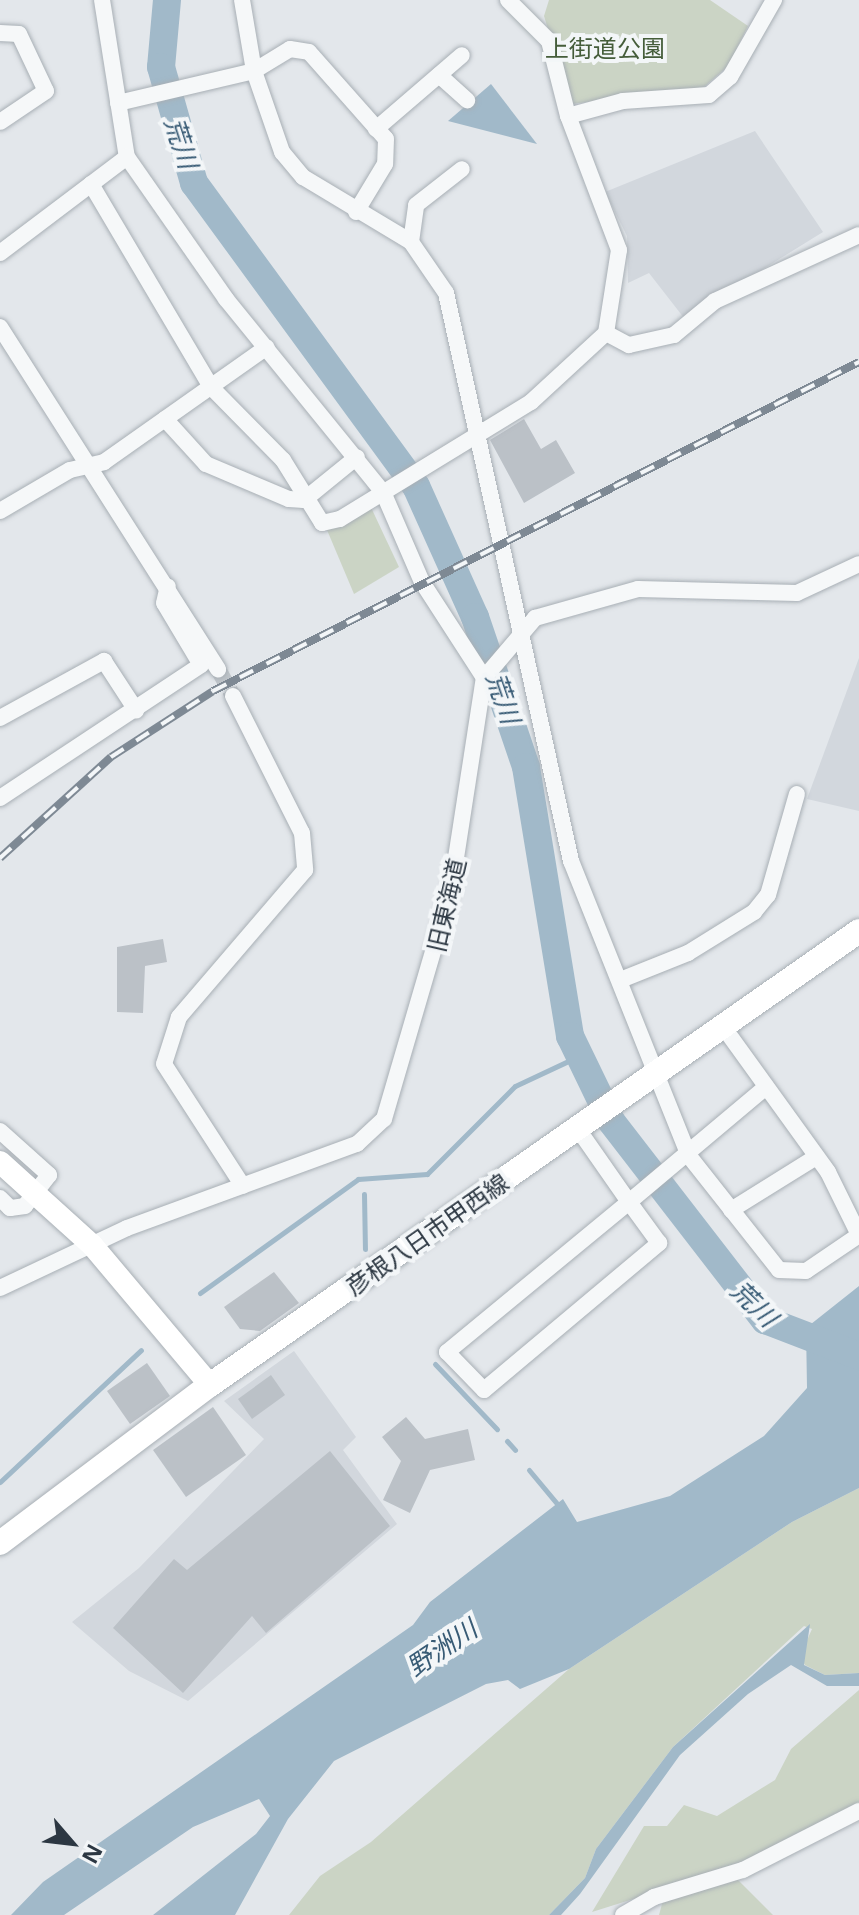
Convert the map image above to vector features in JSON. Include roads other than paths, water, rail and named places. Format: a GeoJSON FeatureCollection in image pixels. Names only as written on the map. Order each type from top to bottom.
{"type":"FeatureCollection","features":[{"type":"Feature","properties":{"kind":"main road","name":"彦根八日市甲西線"},"geometry":{"type":"LineString","coordinates":[[0,1543],[210,1385],[859,931]]}},
{"type":"Feature","properties":{"kind":"street"},"geometry":{"type":"LineString","coordinates":[[102,0],[127,157],[267,347],[357,457],[388,489],[422,582],[484,678]]}},
{"type":"Feature","properties":{"kind":"street"},"geometry":{"type":"LineString","coordinates":[[242,0],[254,71],[282,152],[303,177],[356,212],[411,242],[428,257],[455,318],[519,633],[571,861],[623,979],[686,1158],[779,1270],[806,1271],[859,1235],[816,1157],[722,1025]]}},
{"type":"Feature","properties":{"kind":"street"},"geometry":{"type":"LineString","coordinates":[[91,184],[211,387],[283,460],[304,500],[322,523],[388,489],[531,402],[606,333],[619,250],[568,116],[549,41],[508,0]]}},
{"type":"Feature","properties":{"kind":"street"},"geometry":{"type":"LineString","coordinates":[[568,116],[623,101],[709,95],[730,77],[774,0]]}},
{"type":"Feature","properties":{"kind":"street"},"geometry":{"type":"LineString","coordinates":[[0,33],[19,34],[46,91],[0,122]]}},
{"type":"Feature","properties":{"kind":"street"},"geometry":{"type":"LineString","coordinates":[[118,103],[254,71],[290,49],[309,52],[386,139],[385,164],[356,212]]}},
{"type":"Feature","properties":{"kind":"street"},"geometry":{"type":"LineString","coordinates":[[376,129],[462,55]]}},
{"type":"Feature","properties":{"kind":"street"},"geometry":{"type":"LineString","coordinates":[[439,75],[467,100]]}},
{"type":"Feature","properties":{"kind":"street"},"geometry":{"type":"LineString","coordinates":[[0,253],[127,157]]}},
{"type":"Feature","properties":{"kind":"street"},"geometry":{"type":"LineString","coordinates":[[411,242],[416,205],[462,169]]}},
{"type":"Feature","properties":{"kind":"street"},"geometry":{"type":"LineString","coordinates":[[606,333],[629,345],[674,335],[715,301],[859,235]]}},
{"type":"Feature","properties":{"kind":"street"},"geometry":{"type":"LineString","coordinates":[[2,336],[86,469],[168,586],[218,669]]}},
{"type":"Feature","properties":{"kind":"street"},"geometry":{"type":"LineString","coordinates":[[0,511],[70,470],[86,469],[165,419],[267,347]]}},
{"type":"Feature","properties":{"kind":"street"},"geometry":{"type":"LineString","coordinates":[[165,419],[206,464],[304,500]]}},
{"type":"Feature","properties":{"kind":"street"},"geometry":{"type":"LineString","coordinates":[[304,500],[357,457]]}},
{"type":"Feature","properties":{"kind":"street","name":"旧東海道"},"geometry":{"type":"LineString","coordinates":[[0,1288],[92,1245],[357,1144],[384,1119],[451,890],[484,678],[519,633],[535,618],[608,594],[679,586],[797,593],[859,564]]}},
{"type":"Feature","properties":{"kind":"street"},"geometry":{"type":"LineString","coordinates":[[0,798],[201,665],[164,603],[168,586]]}},
{"type":"Feature","properties":{"kind":"street"},"geometry":{"type":"LineString","coordinates":[[0,718],[104,661],[136,710]]}},
{"type":"Feature","properties":{"kind":"street"},"geometry":{"type":"LineString","coordinates":[[233,696],[302,833],[305,870],[179,1017],[164,1064],[243,1186]]}},
{"type":"Feature","properties":{"kind":"street"},"geometry":{"type":"LineString","coordinates":[[623,979],[688,953],[754,912],[768,895],[797,794]]}},
{"type":"Feature","properties":{"kind":"street"},"geometry":{"type":"LineString","coordinates":[[587,1122],[634,1196],[659,1243],[484,1390],[447,1352],[634,1196],[686,1158],[766,1087]]}},
{"type":"Feature","properties":{"kind":"street"},"geometry":{"type":"LineString","coordinates":[[0,1131],[49,1169],[39,1195],[10,1208],[0,1198]]}},
{"type":"Feature","properties":{"kind":"street"},"geometry":{"type":"LineString","coordinates":[[731,1210],[816,1157]]}},
{"type":"Feature","properties":{"kind":"street"},"geometry":{"type":"LineString","coordinates":[[0,1162],[92,1245],[210,1385]]}},
{"type":"Feature","properties":{"kind":"street"},"geometry":{"type":"LineString","coordinates":[[623,1915],[654,1897],[743,1870],[859,1811]]}},
{"type":"Feature","properties":{"kind":"water"},"geometry":{"type":"Polygon","coordinates":[[[491,84],[537,144],[448,121],[491,84]]]}},
{"type":"Feature","properties":{"kind":"water","name":"野洲川"},"geometry":{"type":"Polygon","coordinates":[[[859,1286],[859,1488],[792,1522],[569,1669],[520,1689],[508,1680],[486,1684],[334,1761],[288,1819],[235,1915],[153,1915],[256,1834],[270,1816],[259,1799],[193,1827],[64,1915],[11,1915],[43,1882],[413,1625],[430,1602],[563,1499],[577,1522],[670,1496],[764,1436],[807,1388],[806,1328],[859,1286]]]}},
{"type":"Feature","properties":{"kind":"water"},"geometry":{"type":"Polygon","coordinates":[[[810,1624],[804,1665],[825,1675],[859,1673],[859,1686],[827,1686],[791,1665],[748,1694],[680,1755],[580,1894],[561,1915],[549,1915],[585,1878],[596,1849],[673,1747],[810,1624]]]}},
{"type":"Feature","properties":{"kind":"waterway","name":"荒川"},"geometry":{"type":"LineString","coordinates":[[167,0],[161,67],[194,183],[416,486],[475,617],[526,767],[570,1036],[611,1121],[765,1320],[859,1356]]}},
{"type":"Feature","properties":{"kind":"waterway"},"geometry":{"type":"LineString","coordinates":[[200,1293],[358,1179],[427,1174],[515,1086],[579,1056]]}},
{"type":"Feature","properties":{"kind":"waterway"},"geometry":{"type":"LineString","coordinates":[[364,1194],[365,1249]]}},
{"type":"Feature","properties":{"kind":"waterway"},"geometry":{"type":"LineString","coordinates":[[0,1482],[141,1350]]}},
{"type":"Feature","properties":{"kind":"waterway"},"geometry":{"type":"LineString","coordinates":[[435,1364],[497,1429]]}},
{"type":"Feature","properties":{"kind":"waterway"},"geometry":{"type":"LineString","coordinates":[[507,1441],[515,1450]]}},
{"type":"Feature","properties":{"kind":"waterway"},"geometry":{"type":"LineString","coordinates":[[529,1470],[559,1506]]}},
{"type":"Feature","properties":{"kind":"tunnel"},"geometry":{"type":"LineString","coordinates":[[218,669],[233,696]]}},
{"type":"Feature","properties":{"kind":"railway"},"geometry":{"type":"LineString","coordinates":[[0,858],[111,757],[213,691],[859,362]]}},
{"type":"Feature","properties":{"kind":"park label","name":"上街道公園"},"geometry":{"type":"Point","coordinates":[605,48]}}]}
